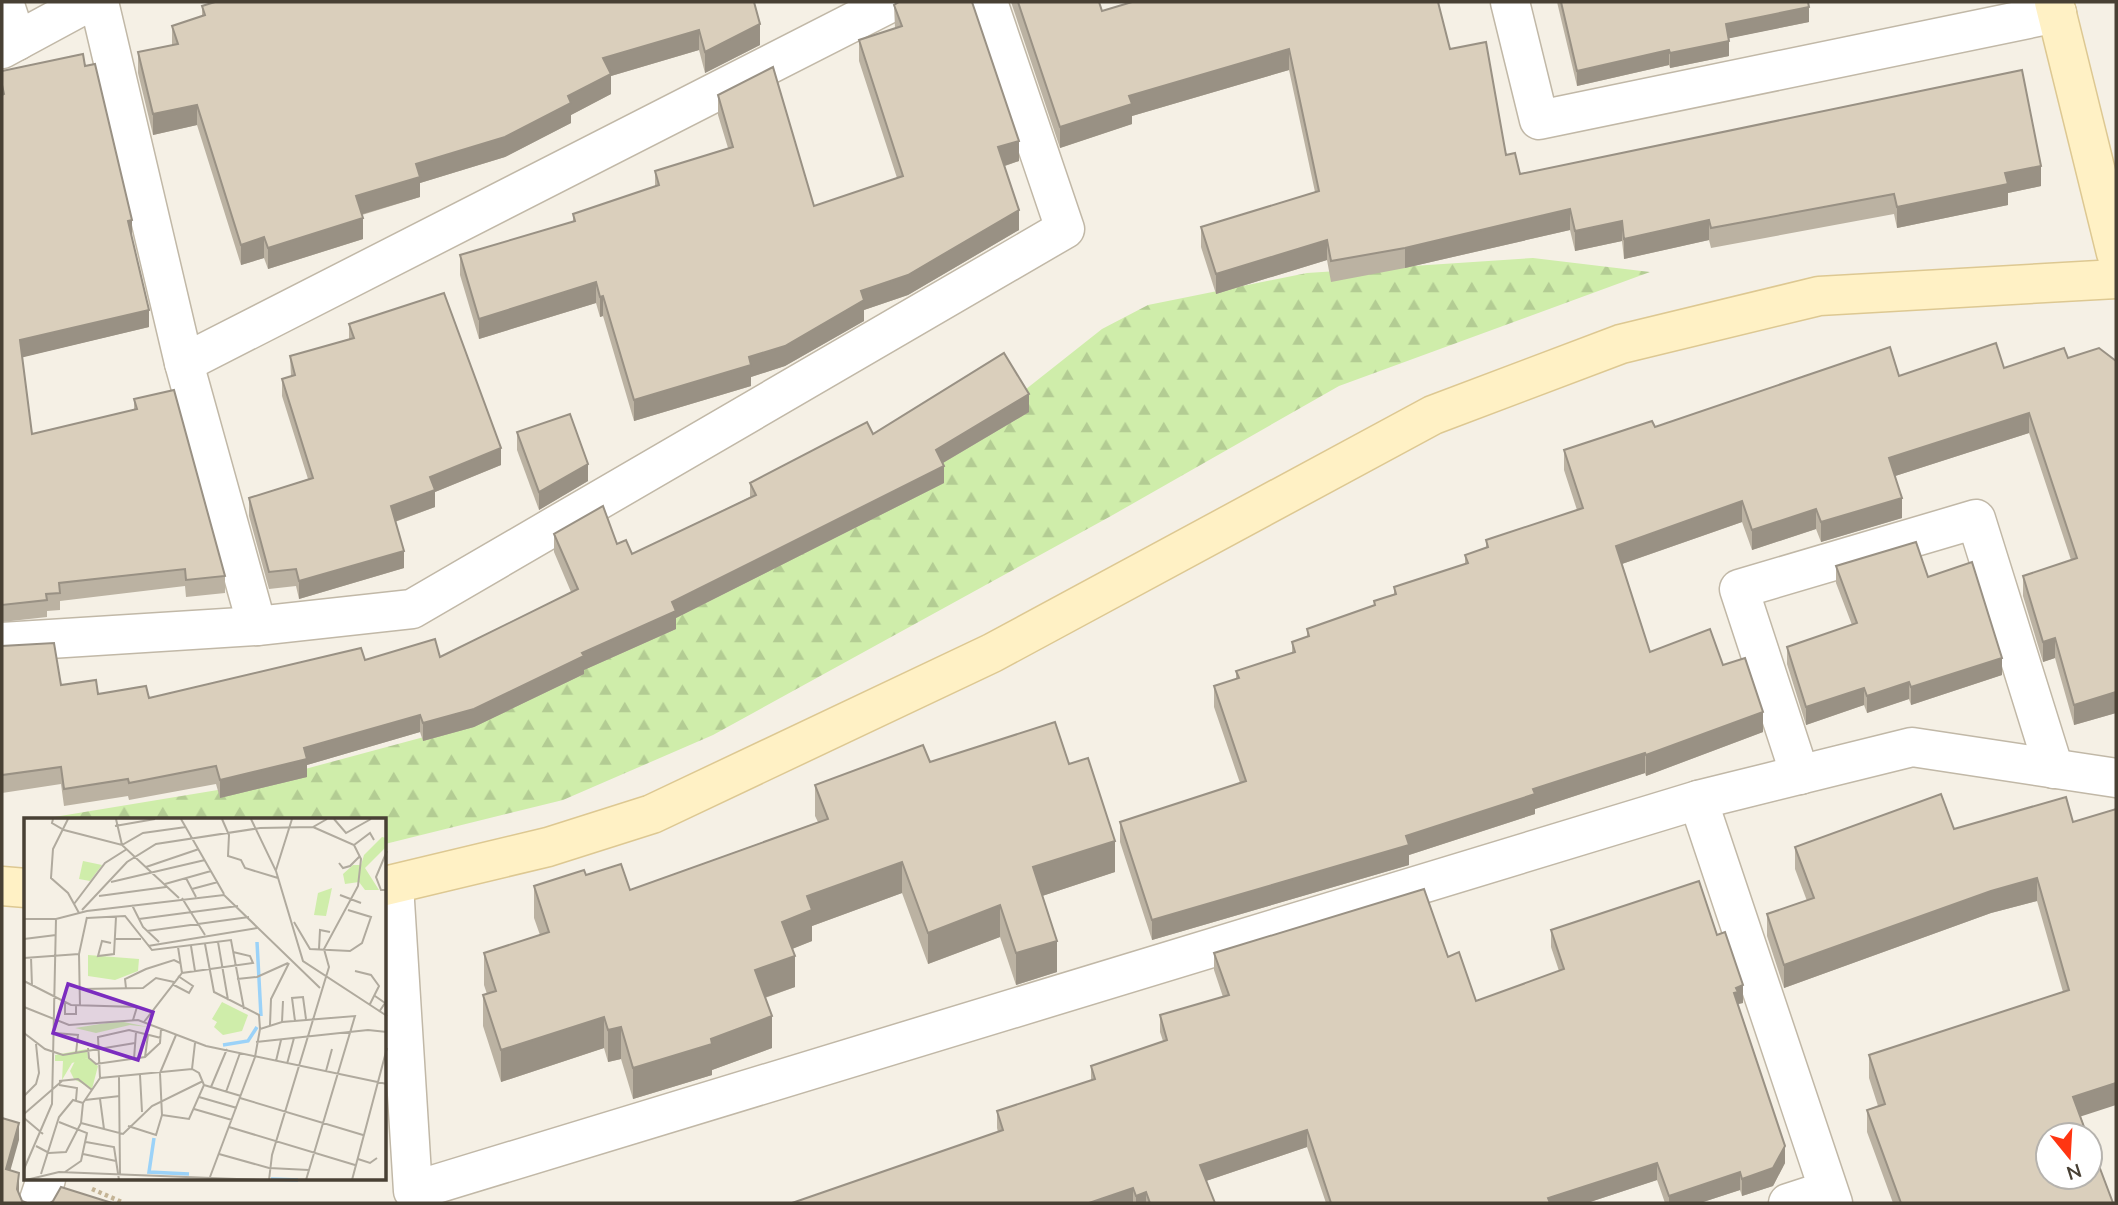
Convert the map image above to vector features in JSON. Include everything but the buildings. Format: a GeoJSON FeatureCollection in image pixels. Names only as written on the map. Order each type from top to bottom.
{"type":"FeatureCollection","features":[{"type":"Feature","properties":{"kind":"street"},"geometry":{"type":"LineString","coordinates":[[4,2],[9,45],[89,2]]}},
{"type":"Feature","properties":{"kind":"street"},"geometry":{"type":"LineString","coordinates":[[99,2],[184,363],[257,626]]}},
{"type":"Feature","properties":{"kind":"street"},"geometry":{"type":"LineString","coordinates":[[184,363],[892,2]]}},
{"type":"Feature","properties":{"kind":"street"},"geometry":{"type":"LineString","coordinates":[[2,642],[257,626],[412,609],[1065,229],[988,2]]}},
{"type":"Feature","properties":{"kind":"street"},"geometry":{"type":"LineString","coordinates":[[1510,2],[1539,120],[2056,8],[2116,253]]}},
{"type":"Feature","properties":{"kind":"street"},"geometry":{"type":"LineString","coordinates":[[2116,279],[1819,296],[1621,344],[1433,415],[992,653],[652,814],[548,847],[389,885],[413,1191],[1698,800],[1912,747],[2116,778]]}},
{"type":"Feature","properties":{"kind":"street"},"geometry":{"type":"LineString","coordinates":[[1800,775],[1739,589],[1976,519],[2054,769]]}},
{"type":"Feature","properties":{"kind":"street"},"geometry":{"type":"LineString","coordinates":[[1698,800],[1830,1197],[1788,1203]]}},
{"type":"Feature","properties":{"kind":"street"},"geometry":{"type":"LineString","coordinates":[[2,886],[24,888]]}},
{"type":"Feature","properties":{"kind":"street"},"geometry":{"type":"LineString","coordinates":[[38,1203],[46,1180]]}},
{"type":"Feature","properties":{"kind":"green space"},"geometry":{"type":"Polygon","coordinates":[[[1533,258],[1650,272],[1339,386],[1111,516],[713,735],[563,800],[387,844],[387,818],[48,818],[242,786],[435,734],[924,470],[1102,329],[1148,305],[1307,273],[1533,258]]]}}]}
